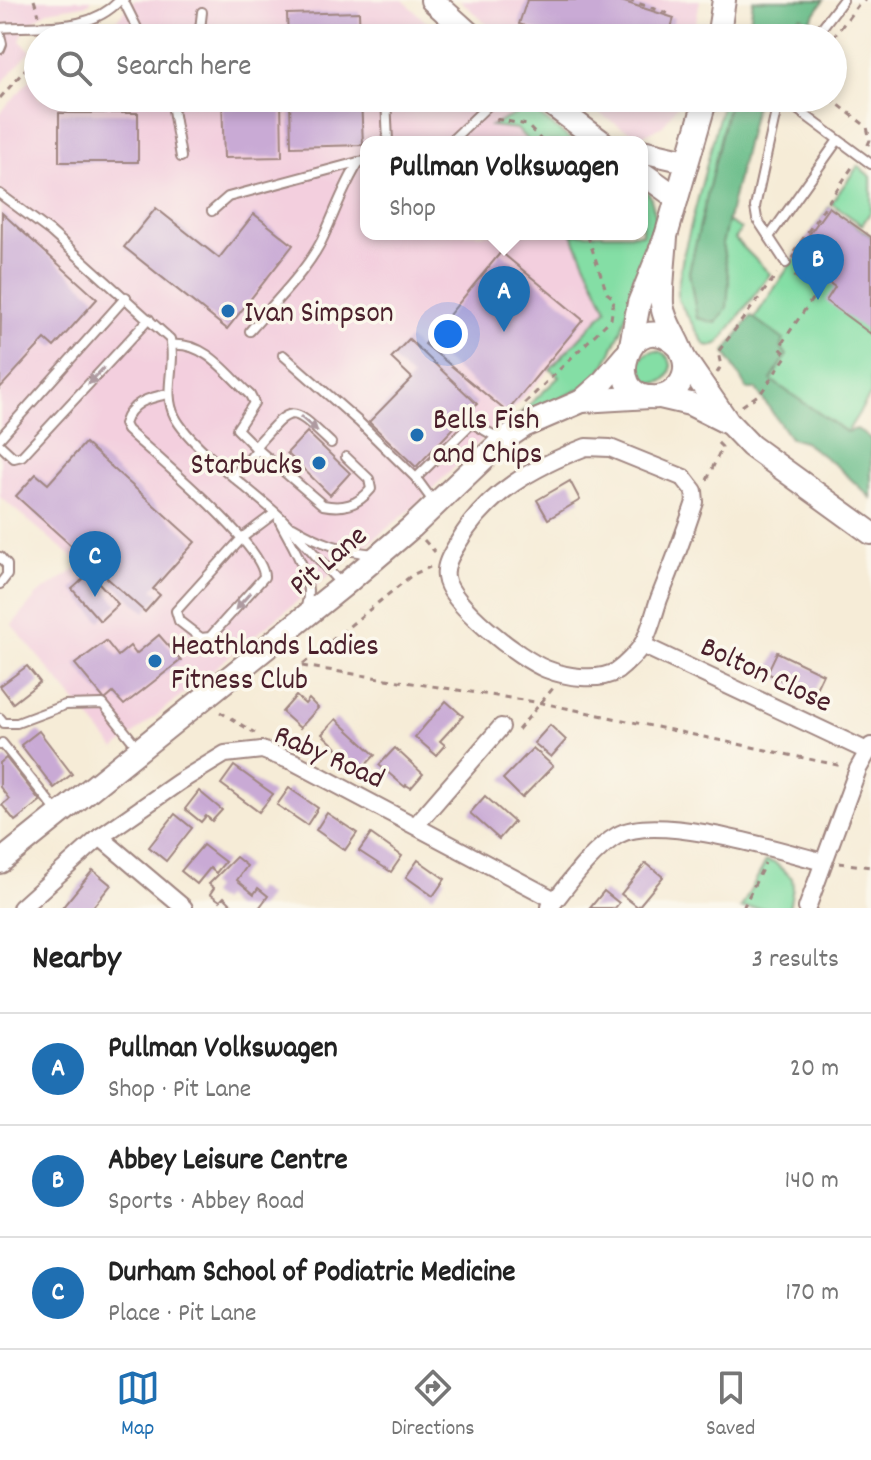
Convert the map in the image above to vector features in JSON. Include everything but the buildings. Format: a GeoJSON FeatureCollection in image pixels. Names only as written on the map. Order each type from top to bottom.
{"type":"FeatureCollection","features":[{"type":"Feature","properties":{"kind":"street"},"geometry":{"type":"LineString","coordinates":[[432,0],[459,24]]}},
{"type":"Feature","properties":{"kind":"street"},"geometry":{"type":"LineString","coordinates":[[720,24],[724,0]]}},
{"type":"Feature","properties":{"kind":"street"},"geometry":{"type":"LineString","coordinates":[[564,112],[595,136]]}},
{"type":"Feature","properties":{"kind":"street"},"geometry":{"type":"LineString","coordinates":[[702,112],[666,236],[639,303],[623,364],[633,389],[690,404],[727,423]]}},
{"type":"Feature","properties":{"kind":"street"},"geometry":{"type":"LineString","coordinates":[[577,121],[608,136]]}},
{"type":"Feature","properties":{"kind":"street"},"geometry":{"type":"LineString","coordinates":[[648,152],[686,161]]}},
{"type":"Feature","properties":{"kind":"street"},"geometry":{"type":"LineString","coordinates":[[648,177],[677,198]]}},
{"type":"Feature","properties":{"kind":"street"},"geometry":{"type":"LineString","coordinates":[[666,236],[662,306],[682,353],[727,423],[773,464],[871,533]]}},
{"type":"Feature","properties":{"kind":"street"},"geometry":{"type":"LineString","coordinates":[[628,350],[638,339],[656,335],[665,337],[682,353],[685,368],[678,386],[655,397]]}},
{"type":"Feature","properties":{"kind":"street","name":"Pit Lane"},"geometry":{"type":"LineString","coordinates":[[0,862],[343,586],[412,527],[502,441],[524,426],[582,401],[602,383],[628,350]]}},
{"type":"Feature","properties":{"kind":"street","name":"Pit Lane"},"geometry":{"type":"LineString","coordinates":[[582,401],[655,397]]}},
{"type":"Feature","properties":{"kind":"street"},"geometry":{"type":"LineString","coordinates":[[586,447],[610,448],[684,478],[694,491],[695,502],[642,645],[616,671],[596,677],[544,669],[525,658],[460,606],[448,587],[445,573],[448,560],[488,502],[508,485],[555,459],[586,447]]}},
{"type":"Feature","properties":{"kind":"street","name":"Bolton Close"},"geometry":{"type":"LineString","coordinates":[[642,645],[869,748]]}},
{"type":"Feature","properties":{"kind":"street"},"geometry":{"type":"LineString","coordinates":[[416,825],[501,727]]}},
{"type":"Feature","properties":{"kind":"street"},"geometry":{"type":"LineString","coordinates":[[807,908],[858,769],[869,748]]}},
{"type":"Feature","properties":{"kind":"street","name":"Raby Road"},"geometry":{"type":"LineString","coordinates":[[21,908],[100,837],[179,782],[225,754],[262,750],[294,762],[416,825],[552,904]]}},
{"type":"Feature","properties":{"kind":"street"},"geometry":{"type":"LineString","coordinates":[[552,904],[590,859],[618,835],[643,828],[676,829],[823,862]]}},
{"type":"Feature","properties":{"kind":"street"},"geometry":{"type":"LineString","coordinates":[[100,837],[184,908]]}},
{"type":"Feature","properties":{"kind":"lane"},"geometry":{"type":"LineString","coordinates":[[81,24],[97,18],[121,0],[134,24]]}},
{"type":"Feature","properties":{"kind":"lane"},"geometry":{"type":"LineString","coordinates":[[825,24],[843,0]]}},
{"type":"Feature","properties":{"kind":"lane"},"geometry":{"type":"LineString","coordinates":[[201,24],[202,12]]}},
{"type":"Feature","properties":{"kind":"lane"},"geometry":{"type":"LineString","coordinates":[[0,28],[24,27]]}},
{"type":"Feature","properties":{"kind":"lane"},"geometry":{"type":"LineString","coordinates":[[0,35],[0,49]]}},
{"type":"Feature","properties":{"kind":"lane"},"geometry":{"type":"LineString","coordinates":[[173,112],[181,157]]}},
{"type":"Feature","properties":{"kind":"lane"},"geometry":{"type":"LineString","coordinates":[[387,112],[388,136]]}},
{"type":"Feature","properties":{"kind":"lane"},"geometry":{"type":"LineString","coordinates":[[456,136],[481,112]]}},
{"type":"Feature","properties":{"kind":"lane"},"geometry":{"type":"LineString","coordinates":[[777,112],[755,207],[757,219],[784,265]]}},
{"type":"Feature","properties":{"kind":"lane"},"geometry":{"type":"LineString","coordinates":[[799,112],[871,164]]}},
{"type":"Feature","properties":{"kind":"lane"},"geometry":{"type":"LineString","coordinates":[[769,237],[838,140]]}},
{"type":"Feature","properties":{"kind":"lane"},"geometry":{"type":"LineString","coordinates":[[212,211],[228,197],[360,162]]}},
{"type":"Feature","properties":{"kind":"lane"},"geometry":{"type":"LineString","coordinates":[[250,331],[320,243],[344,184],[360,164]]}},
{"type":"Feature","properties":{"kind":"lane"},"geometry":{"type":"LineString","coordinates":[[0,194],[51,232],[170,339],[173,367],[168,394],[175,417],[197,443],[279,516],[343,586]]}},
{"type":"Feature","properties":{"kind":"lane"},"geometry":{"type":"LineString","coordinates":[[0,438],[126,297]]}},
{"type":"Feature","properties":{"kind":"lane"},"geometry":{"type":"LineString","coordinates":[[0,445],[14,458],[22,456],[149,319]]}},
{"type":"Feature","properties":{"kind":"lane"},"geometry":{"type":"LineString","coordinates":[[172,345],[187,344],[203,351],[250,395],[254,403],[237,429],[323,505],[353,505],[371,489],[369,479],[346,457]]}},
{"type":"Feature","properties":{"kind":"lane"},"geometry":{"type":"LineString","coordinates":[[283,355],[359,422],[416,478],[435,504]]}},
{"type":"Feature","properties":{"kind":"lane"},"geometry":{"type":"LineString","coordinates":[[168,394],[141,399],[126,417],[124,424],[127,430],[243,537],[264,569],[264,577],[210,637],[201,638],[179,621],[176,611],[243,537],[279,516]]}},
{"type":"Feature","properties":{"kind":"lane"},"geometry":{"type":"LineString","coordinates":[[234,476],[278,420],[292,413],[301,415],[331,443]]}},
{"type":"Feature","properties":{"kind":"lane"},"geometry":{"type":"LineString","coordinates":[[416,478],[472,423],[502,441]]}},
{"type":"Feature","properties":{"kind":"lane"},"geometry":{"type":"LineString","coordinates":[[279,516],[313,539],[344,551],[380,554]]}},
{"type":"Feature","properties":{"kind":"lane"},"geometry":{"type":"LineString","coordinates":[[279,516],[306,574],[308,599],[303,619]]}},
{"type":"Feature","properties":{"kind":"lane"},"geometry":{"type":"LineString","coordinates":[[0,557],[7,565],[7,575],[0,584]]}},
{"type":"Feature","properties":{"kind":"lane"},"geometry":{"type":"LineString","coordinates":[[0,718],[4,723],[17,723],[65,705],[103,704],[140,750]]}},
{"type":"Feature","properties":{"kind":"lane"},"geometry":{"type":"LineString","coordinates":[[0,745],[2,743],[60,815]]}},
{"type":"Feature","properties":{"kind":"path"},"geometry":{"type":"LineString","coordinates":[[628,0],[673,15]]}},
{"type":"Feature","properties":{"kind":"path"},"geometry":{"type":"LineString","coordinates":[[844,24],[865,0]]}},
{"type":"Feature","properties":{"kind":"path"},"geometry":{"type":"LineString","coordinates":[[0,98],[24,71]]}},
{"type":"Feature","properties":{"kind":"path"},"geometry":{"type":"LineString","coordinates":[[496,119],[527,125],[537,136]]}},
{"type":"Feature","properties":{"kind":"path"},"geometry":{"type":"LineString","coordinates":[[517,411],[611,319],[614,299],[607,293],[589,240]]}},
{"type":"Feature","properties":{"kind":"path"},"geometry":{"type":"LineString","coordinates":[[695,502],[722,447],[727,423],[761,393],[787,355],[780,348],[784,340],[817,292],[784,265]]}},
{"type":"Feature","properties":{"kind":"path"},"geometry":{"type":"LineString","coordinates":[[412,527],[432,550],[448,560]]}},
{"type":"Feature","properties":{"kind":"path"},"geometry":{"type":"LineString","coordinates":[[448,560],[412,575],[302,666],[542,703],[858,769]]}},
{"type":"Feature","properties":{"kind":"path"},"geometry":{"type":"LineString","coordinates":[[501,727],[520,730],[564,674]]}},
{"type":"Feature","properties":{"kind":"path"},"geometry":{"type":"LineString","coordinates":[[200,701],[258,735],[262,750]]}},
{"type":"Feature","properties":{"kind":"path"},"geometry":{"type":"LineString","coordinates":[[743,908],[772,849]]}},
{"type":"Feature","properties":{"kind":"path"},"geometry":{"type":"LineString","coordinates":[[823,862],[871,867]]}},
{"type":"Feature","properties":{"kind":"shaded area"},"geometry":{"type":"Polygon","coordinates":[[[0,0],[92,0],[89,4],[48,11],[24,24],[20,41],[24,45],[24,59],[0,85],[0,0]]]}},
{"type":"Feature","properties":{"kind":"shaded area"},"geometry":{"type":"Polygon","coordinates":[[[134,0],[403,0],[428,24],[113,24],[134,0]]]}},
{"type":"Feature","properties":{"kind":"shaded area"},"geometry":{"type":"Polygon","coordinates":[[[460,0],[700,0],[696,24],[487,24],[460,0]]]}},
{"type":"Feature","properties":{"kind":"shaded area"},"geometry":{"type":"Polygon","coordinates":[[[24,86],[24,112],[520,112],[529,120],[536,136],[360,136],[360,240],[578,240],[607,309],[416,505],[115,749],[12,625],[37,595],[82,565],[0,497],[0,113],[24,86]]]}},
{"type":"Feature","properties":{"kind":"shaded area"},"geometry":{"type":"Polygon","coordinates":[[[597,112],[672,112],[663,126],[641,136],[597,112]]]}},
{"type":"Feature","properties":{"kind":"green space"},"geometry":{"type":"Polygon","coordinates":[[[753,0],[824,0],[809,22],[801,16],[794,24],[750,24],[753,0]]]}},
{"type":"Feature","properties":{"kind":"green space"},"geometry":{"type":"Polygon","coordinates":[[[520,112],[537,114],[566,136],[523,136],[517,129],[491,126],[520,112]]]}},
{"type":"Feature","properties":{"kind":"green space"},"geometry":{"type":"Polygon","coordinates":[[[720,112],[727,112],[689,272],[697,318],[729,281],[722,244],[727,221],[741,229],[735,239],[770,274],[719,343],[712,346],[705,345],[678,300],[683,256],[720,112]]]}},
{"type":"Feature","properties":{"kind":"green space"},"geometry":{"type":"Polygon","coordinates":[[[727,112],[754,112],[722,244],[729,281],[727,308],[716,323],[697,318],[689,272],[727,112]]]}},
{"type":"Feature","properties":{"kind":"green space"},"geometry":{"type":"Polygon","coordinates":[[[858,166],[871,177],[871,211],[862,225],[831,203],[858,166]]]}},
{"type":"Feature","properties":{"kind":"green space"},"geometry":{"type":"Polygon","coordinates":[[[648,193],[656,218],[621,331],[606,363],[590,384],[509,424],[559,377],[550,369],[607,309],[575,240],[648,240],[648,193]]]}},
{"type":"Feature","properties":{"kind":"green space"},"geometry":{"type":"Polygon","coordinates":[[[829,207],[871,236],[871,394],[847,432],[770,380],[737,344],[829,207]]]}},
{"type":"Feature","properties":{"kind":"green space"},"geometry":{"type":"Polygon","coordinates":[[[751,316],[784,340],[781,348],[787,355],[771,380],[846,432],[857,429],[871,439],[871,498],[838,467],[804,442],[790,438],[756,389],[747,389],[725,352],[751,316]]]}},
{"type":"Feature","properties":{"kind":"green space"},"geometry":{"type":"Polygon","coordinates":[[[655,351],[666,356],[671,367],[666,378],[655,383],[644,378],[639,367],[644,356],[655,351]]]}},
{"type":"Feature","properties":{"kind":"green space"},"geometry":{"type":"Polygon","coordinates":[[[766,861],[775,863],[792,878],[789,908],[741,908],[766,861]]]}},
{"type":"Feature","properties":{"kind":"place","name":"Abbey Leisure Centre"},"geometry":{"type":"Point","coordinates":[818,300]}},
{"type":"Feature","properties":{"kind":"place","name":"Ivan Simpson"},"geometry":{"type":"Point","coordinates":[228,311]}},
{"type":"Feature","properties":{"kind":"place","name":"Pullman Volkswagen"},"geometry":{"type":"Point","coordinates":[504,332]}},
{"type":"Feature","properties":{"kind":"place","name":"Bells Fish and Chips"},"geometry":{"type":"Point","coordinates":[417,435]}},
{"type":"Feature","properties":{"kind":"place","name":"Starbucks"},"geometry":{"type":"Point","coordinates":[319,463]}},
{"type":"Feature","properties":{"kind":"place","name":"Durham School of Podiatric Medicine"},"geometry":{"type":"Point","coordinates":[95,597]}},
{"type":"Feature","properties":{"kind":"place","name":"Heathlands Ladies Fitness Club"},"geometry":{"type":"Point","coordinates":[155,661]}}]}
